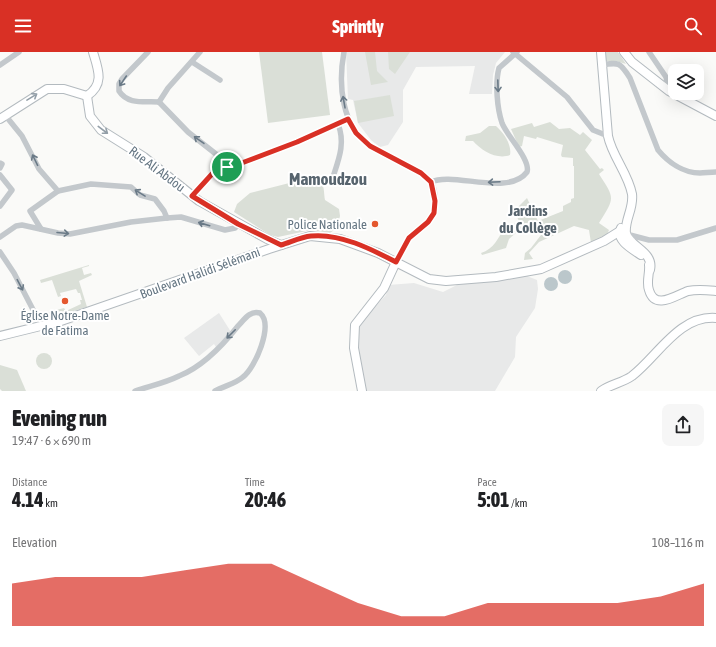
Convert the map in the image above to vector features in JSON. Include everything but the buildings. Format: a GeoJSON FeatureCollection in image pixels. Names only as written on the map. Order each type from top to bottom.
{"type":"FeatureCollection","features":[{"type":"Feature","properties":{"kind":"street"},"geometry":{"type":"LineString","coordinates":[[0,65],[19,52]]}},
{"type":"Feature","properties":{"kind":"street"},"geometry":{"type":"LineString","coordinates":[[58,191],[39,169],[22,136],[3,117],[47,89],[64,89],[88,96],[99,83],[100,77],[93,52]]}},
{"type":"Feature","properties":{"kind":"street"},"geometry":{"type":"LineString","coordinates":[[148,52],[122,79],[119,84],[119,91],[124,98],[130,101],[159,102],[188,132],[221,158],[227,167]]}},
{"type":"Feature","properties":{"kind":"street"},"geometry":{"type":"LineString","coordinates":[[159,102],[168,88],[200,52]]}},
{"type":"Feature","properties":{"kind":"street"},"geometry":{"type":"LineString","coordinates":[[344,52],[342,85],[348,119],[356,133],[370,146],[421,173],[431,182],[435,201],[434,213],[428,222],[409,238],[384,288],[355,325],[354,348],[362,391]]}},
{"type":"Feature","properties":{"kind":"street"},"geometry":{"type":"LineString","coordinates":[[601,52],[601,65],[610,146],[632,194],[632,209],[622,234]]}},
{"type":"Feature","properties":{"kind":"street"},"geometry":{"type":"LineString","coordinates":[[624,52],[632,62],[668,89]]}},
{"type":"Feature","properties":{"kind":"street"},"geometry":{"type":"LineString","coordinates":[[649,52],[666,76],[668,85]]}},
{"type":"Feature","properties":{"kind":"street"},"geometry":{"type":"LineString","coordinates":[[431,182],[440,179],[478,183],[506,182],[519,179],[527,172],[527,164],[506,131],[499,109],[499,68],[515,53],[567,98],[593,130],[608,136]]}},
{"type":"Feature","properties":{"kind":"street"},"geometry":{"type":"LineString","coordinates":[[192,62],[220,80]]}},
{"type":"Feature","properties":{"kind":"street"},"geometry":{"type":"LineString","coordinates":[[601,65],[619,64],[630,78],[658,150],[665,159],[690,171],[700,173],[716,172]]}},
{"type":"Feature","properties":{"kind":"street","name":"Rue Ali Abdou"},"geometry":{"type":"LineString","coordinates":[[88,96],[90,116],[102,130],[144,157],[192,196],[238,224],[281,245]]}},
{"type":"Feature","properties":{"kind":"street"},"geometry":{"type":"LineString","coordinates":[[687,100],[716,116]]}},
{"type":"Feature","properties":{"kind":"street"},"geometry":{"type":"LineString","coordinates":[[192,196],[212,174],[227,167],[256,158],[348,119]]}},
{"type":"Feature","properties":{"kind":"street"},"geometry":{"type":"LineString","coordinates":[[332,180],[342,147],[338,124]]}},
{"type":"Feature","properties":{"kind":"street"},"geometry":{"type":"LineString","coordinates":[[0,163],[2,164],[0,168]]}},
{"type":"Feature","properties":{"kind":"street"},"geometry":{"type":"LineString","coordinates":[[0,175],[12,187],[12,191],[0,206]]}},
{"type":"Feature","properties":{"kind":"street"},"geometry":{"type":"LineString","coordinates":[[40,229],[30,211],[58,191],[87,184],[131,187],[140,195],[155,199],[164,211],[167,218]]}},
{"type":"Feature","properties":{"kind":"street"},"geometry":{"type":"LineString","coordinates":[[0,237],[16,226],[22,225],[70,234],[131,222],[181,217],[225,230],[235,228],[238,224]]}},
{"type":"Feature","properties":{"kind":"street"},"geometry":{"type":"LineString","coordinates":[[622,234],[649,240],[677,240],[716,228]]}},
{"type":"Feature","properties":{"kind":"street"},"geometry":{"type":"LineString","coordinates":[[622,234],[648,258],[651,265],[648,289],[651,294],[661,301],[672,299],[681,294],[698,289],[716,291]]}},
{"type":"Feature","properties":{"kind":"street","name":"Boulevard Halidi Sélémani"},"geometry":{"type":"LineString","coordinates":[[0,336],[42,327],[150,292],[310,236],[340,239],[362,246],[429,279],[437,281],[496,277],[541,269],[622,234]]}},
{"type":"Feature","properties":{"kind":"street"},"geometry":{"type":"LineString","coordinates":[[267,239],[270,249]]}},
{"type":"Feature","properties":{"kind":"street"},"geometry":{"type":"LineString","coordinates":[[0,252],[14,273],[42,327]]}},
{"type":"Feature","properties":{"kind":"street"},"geometry":{"type":"LineString","coordinates":[[135,391],[186,373],[202,362],[247,316],[254,312],[260,313],[265,320],[265,332],[261,346],[252,366],[241,379],[215,391]]}},
{"type":"Feature","properties":{"kind":"street"},"geometry":{"type":"LineString","coordinates":[[601,391],[630,377],[688,323],[701,318],[716,318]]}},
{"type":"Feature","properties":{"kind":"shaded area"},"geometry":{"type":"Polygon","coordinates":[[[259,52],[322,52],[330,115],[268,123],[259,52]]]}},
{"type":"Feature","properties":{"kind":"shaded area"},"geometry":{"type":"Polygon","coordinates":[[[346,52],[505,52],[496,63],[493,75],[492,94],[469,94],[475,66],[416,67],[403,90],[403,122],[388,145],[380,147],[371,140],[358,123],[353,100],[348,99],[346,52]]]}},
{"type":"Feature","properties":{"kind":"shaded area"},"geometry":{"type":"Polygon","coordinates":[[[365,52],[375,52],[377,71],[388,82],[371,85],[365,52]]]}},
{"type":"Feature","properties":{"kind":"shaded area"},"geometry":{"type":"Polygon","coordinates":[[[388,52],[410,52],[395,74],[389,69],[388,52]]]}},
{"type":"Feature","properties":{"kind":"shaded area"},"geometry":{"type":"Polygon","coordinates":[[[604,52],[618,52],[626,64],[616,61],[605,61],[604,52]]]}},
{"type":"Feature","properties":{"kind":"shaded area"},"geometry":{"type":"Polygon","coordinates":[[[390,95],[394,116],[358,123],[354,101],[390,95]]]}},
{"type":"Feature","properties":{"kind":"shaded area"},"geometry":{"type":"Polygon","coordinates":[[[550,122],[559,129],[570,128],[580,135],[583,132],[592,140],[585,150],[600,169],[602,168],[604,170],[599,174],[608,189],[611,198],[608,208],[599,223],[609,230],[606,237],[591,243],[589,230],[574,226],[539,242],[529,253],[533,259],[524,260],[525,253],[541,235],[527,223],[509,239],[506,248],[482,255],[481,253],[489,249],[498,239],[505,227],[502,224],[504,221],[509,227],[519,221],[514,211],[527,198],[538,221],[563,211],[563,206],[571,202],[571,199],[574,198],[573,158],[562,157],[563,145],[537,137],[536,139],[524,136],[522,146],[519,147],[511,129],[532,123],[534,127],[550,122]]]}},
{"type":"Feature","properties":{"kind":"shaded area"},"geometry":{"type":"Polygon","coordinates":[[[489,126],[496,126],[502,132],[509,143],[510,155],[500,156],[490,154],[473,141],[465,141],[466,136],[480,133],[489,126]]]}},
{"type":"Feature","properties":{"kind":"shaded area"},"geometry":{"type":"Polygon","coordinates":[[[313,177],[322,184],[325,200],[339,209],[340,216],[337,228],[330,233],[311,230],[278,237],[270,235],[234,212],[237,204],[250,193],[313,177]]]}},
{"type":"Feature","properties":{"kind":"shaded area"},"geometry":{"type":"Polygon","coordinates":[[[89,265],[82,268],[84,275],[91,273],[92,275],[79,281],[87,307],[47,319],[45,313],[64,308],[66,311],[81,304],[80,300],[82,300],[80,293],[78,293],[76,289],[60,293],[61,296],[58,297],[52,280],[41,283],[40,280],[89,265]]]}},
{"type":"Feature","properties":{"kind":"shaded area"},"geometry":{"type":"Polygon","coordinates":[[[562,270],[568,270],[572,274],[572,280],[568,284],[562,284],[558,280],[558,274],[562,270]]]}},
{"type":"Feature","properties":{"kind":"shaded area"},"geometry":{"type":"Polygon","coordinates":[[[527,276],[537,280],[538,289],[535,308],[516,337],[515,357],[495,391],[364,391],[357,347],[360,323],[386,295],[388,285],[414,283],[443,292],[457,285],[527,276]]]}},
{"type":"Feature","properties":{"kind":"shaded area"},"geometry":{"type":"Polygon","coordinates":[[[548,277],[554,277],[558,281],[558,287],[554,291],[548,291],[544,287],[544,281],[548,277]]]}},
{"type":"Feature","properties":{"kind":"shaded area"},"geometry":{"type":"Polygon","coordinates":[[[219,313],[231,332],[216,347],[214,344],[199,356],[184,338],[219,313]]]}},
{"type":"Feature","properties":{"kind":"shaded area"},"geometry":{"type":"Polygon","coordinates":[[[44,353],[50,355],[52,361],[50,367],[44,369],[38,367],[36,361],[38,355],[44,353]]]}},
{"type":"Feature","properties":{"kind":"shaded area"},"geometry":{"type":"Polygon","coordinates":[[[0,365],[17,370],[26,391],[2,391],[0,389],[0,365]]]}},
{"type":"Feature","properties":{"kind":"place","name":"Police Nationale"},"geometry":{"type":"Point","coordinates":[375,224]}},
{"type":"Feature","properties":{"kind":"place","name":"Église Notre-Dame de Fatima"},"geometry":{"type":"Point","coordinates":[65,301]}},
{"type":"Feature","properties":{"kind":"district","name":"Mamoudzou"},"geometry":{"type":"Point","coordinates":[328,179]}},
{"type":"Feature","properties":{"kind":"district","name":"Jardins du Collège"},"geometry":{"type":"Point","coordinates":[528,218]}},
{"type":"Feature","properties":{"kind":"route"},"geometry":{"type":"LineString","coordinates":[[348,119],[356,133],[370,146],[421,173],[431,182],[435,201],[434,213],[428,222],[409,238],[396,262],[362,246],[340,239],[310,236],[281,245],[238,224],[192,196],[212,174],[222,168],[227,167],[256,158],[297,142],[348,119]]}}]}
